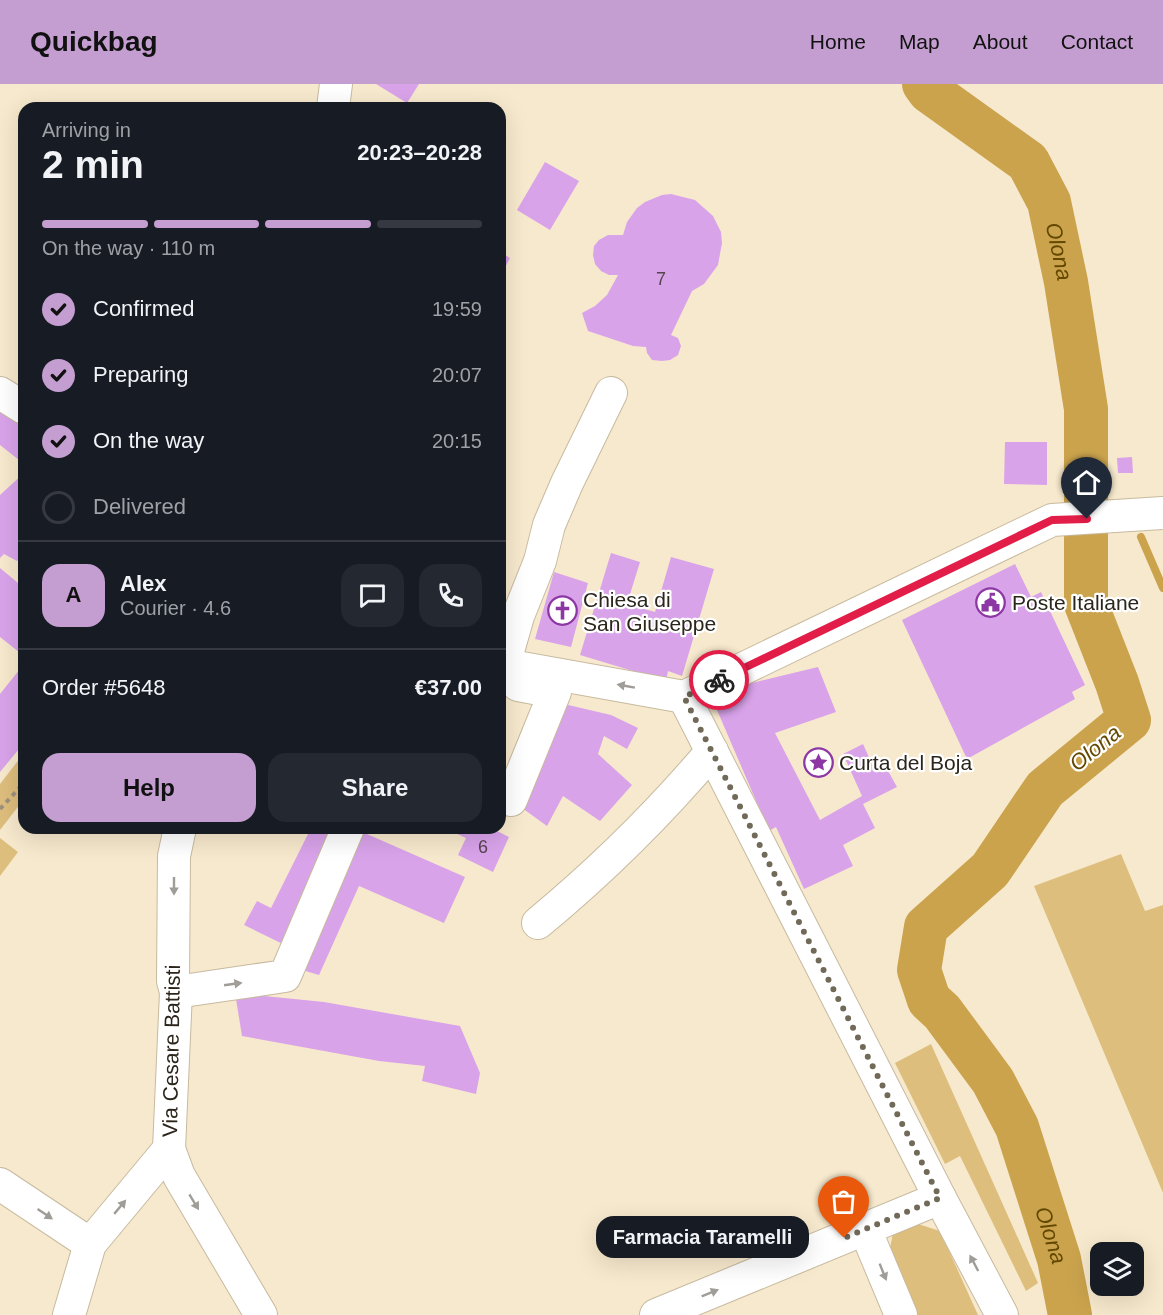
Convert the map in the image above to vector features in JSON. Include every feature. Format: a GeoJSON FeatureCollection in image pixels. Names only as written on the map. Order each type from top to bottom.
{"type":"FeatureCollection","features":[{"type":"Feature","properties":{"kind":"street"},"geometry":{"type":"LineString","coordinates":[[334,102],[336,84]]}},
{"type":"Feature","properties":{"kind":"street"},"geometry":{"type":"LineString","coordinates":[[0,393],[18,404]]}},
{"type":"Feature","properties":{"kind":"street"},"geometry":{"type":"LineString","coordinates":[[506,654],[518,616],[540,561],[549,525],[611,393]]}},
{"type":"Feature","properties":{"kind":"street"},"geometry":{"type":"LineString","coordinates":[[506,671],[684,697],[1052,520],[1163,513]]}},
{"type":"Feature","properties":{"kind":"street"},"geometry":{"type":"LineString","coordinates":[[506,672],[555,692],[511,800],[506,798]]}},
{"type":"Feature","properties":{"kind":"street"},"geometry":{"type":"LineString","coordinates":[[684,697],[1002,1315]]}},
{"type":"Feature","properties":{"kind":"street"},"geometry":{"type":"LineString","coordinates":[[538,923],[622,850],[679,790],[712,751]]}},
{"type":"Feature","properties":{"kind":"street","name":"Via Cesare Battisti"},"geometry":{"type":"LineString","coordinates":[[69,1315],[90,1244],[169,1149],[176,992],[173,981],[174,856],[179,834]]}},
{"type":"Feature","properties":{"kind":"street"},"geometry":{"type":"LineString","coordinates":[[176,992],[285,976],[345,834]]}},
{"type":"Feature","properties":{"kind":"street"},"geometry":{"type":"LineString","coordinates":[[169,1149],[179,1176],[261,1315]]}},
{"type":"Feature","properties":{"kind":"street"},"geometry":{"type":"LineString","coordinates":[[0,1184],[90,1244]]}},
{"type":"Feature","properties":{"kind":"street"},"geometry":{"type":"LineString","coordinates":[[656,1315],[940,1198]]}},
{"type":"Feature","properties":{"kind":"street"},"geometry":{"type":"LineString","coordinates":[[865,1229],[901,1315]]}},
{"type":"Feature","properties":{"kind":"path"},"geometry":{"type":"LineString","coordinates":[[0,809],[18,790]]}},
{"type":"Feature","properties":{"kind":"shaded area"},"geometry":{"type":"Polygon","coordinates":[[[18,761],[18,807],[0,830],[0,784],[18,761]]]}},
{"type":"Feature","properties":{"kind":"shaded area"},"geometry":{"type":"Polygon","coordinates":[[[0,838],[18,852],[0,876],[0,838]]]}},
{"type":"Feature","properties":{"kind":"shaded area"},"geometry":{"type":"Polygon","coordinates":[[[1121,854],[1145,911],[1163,905],[1163,1193],[1034,886],[1121,854]]]}},
{"type":"Feature","properties":{"kind":"shaded area"},"geometry":{"type":"Polygon","coordinates":[[[931,1044],[1038,1283],[1026,1291],[960,1156],[945,1164],[895,1063],[931,1044]]]}},
{"type":"Feature","properties":{"kind":"shaded area"},"geometry":{"type":"Polygon","coordinates":[[[918,1224],[940,1231],[978,1315],[916,1315],[890,1248],[893,1233],[918,1224]]]}},
{"type":"Feature","properties":{"kind":"building"},"geometry":{"type":"Polygon","coordinates":[[[376,84],[419,84],[408,102],[376,84]]]}},
{"type":"Feature","properties":{"kind":"building"},"geometry":{"type":"Polygon","coordinates":[[[545,162],[579,181],[550,230],[517,210],[545,162]]]}},
{"type":"Feature","properties":{"kind":"building"},"geometry":{"type":"Polygon","coordinates":[[[671,194],[695,200],[713,216],[721,232],[722,243],[718,265],[704,284],[692,291],[671,335],[678,338],[681,346],[678,355],[670,360],[662,361],[652,360],[646,347],[633,346],[588,331],[582,313],[595,306],[607,295],[618,275],[609,275],[595,264],[594,246],[608,235],[623,235],[627,222],[637,208],[645,202],[671,194]]]}},
{"type":"Feature","properties":{"kind":"building"},"geometry":{"type":"Polygon","coordinates":[[[0,404],[18,416],[18,459],[0,445],[0,404]]]}},
{"type":"Feature","properties":{"kind":"building"},"geometry":{"type":"Polygon","coordinates":[[[1005,442],[1047,442],[1047,485],[1004,484],[1005,442]]]}},
{"type":"Feature","properties":{"kind":"building"},"geometry":{"type":"Polygon","coordinates":[[[1132,457],[1133,473],[1118,473],[1117,458],[1132,457]]]}},
{"type":"Feature","properties":{"kind":"building"},"geometry":{"type":"Polygon","coordinates":[[[18,478],[17,561],[4,554],[0,558],[0,495],[18,478]]]}},
{"type":"Feature","properties":{"kind":"building"},"geometry":{"type":"Polygon","coordinates":[[[611,553],[640,562],[627,604],[655,612],[671,557],[714,569],[682,676],[668,671],[666,681],[580,655],[611,553]]]}},
{"type":"Feature","properties":{"kind":"building"},"geometry":{"type":"Polygon","coordinates":[[[1015,564],[1031,597],[1041,592],[1085,685],[1072,692],[1075,699],[967,759],[902,620],[1015,564]]]}},
{"type":"Feature","properties":{"kind":"building"},"geometry":{"type":"Polygon","coordinates":[[[0,568],[18,583],[18,651],[0,637],[0,568]]]}},
{"type":"Feature","properties":{"kind":"building","name":"Chiesa di San Giuseppe"},"geometry":{"type":"Polygon","coordinates":[[[554,572],[588,583],[571,647],[535,639],[554,572]]]}},
{"type":"Feature","properties":{"kind":"building"},"geometry":{"type":"Polygon","coordinates":[[[818,667],[836,712],[775,733],[820,820],[862,796],[843,754],[863,744],[872,764],[882,760],[897,787],[863,804],[875,828],[843,845],[853,866],[804,889],[776,827],[769,831],[714,703],[739,686],[818,667]]]}},
{"type":"Feature","properties":{"kind":"building"},"geometry":{"type":"Polygon","coordinates":[[[18,672],[18,750],[0,772],[0,694],[18,672]]]}},
{"type":"Feature","properties":{"kind":"building"},"geometry":{"type":"Polygon","coordinates":[[[564,704],[611,715],[638,728],[627,749],[604,736],[598,754],[632,785],[600,821],[563,796],[547,826],[511,800],[564,704]]]}},
{"type":"Feature","properties":{"kind":"building"},"geometry":{"type":"Polygon","coordinates":[[[506,798],[511,800],[506,812],[506,798]]]}},
{"type":"Feature","properties":{"kind":"building"},"geometry":{"type":"Polygon","coordinates":[[[308,834],[338,834],[289,947],[244,925],[257,901],[271,908],[308,834]]]}},
{"type":"Feature","properties":{"kind":"building"},"geometry":{"type":"Polygon","coordinates":[[[359,834],[367,834],[465,877],[444,923],[359,886],[319,975],[302,970],[359,834]]]}},
{"type":"Feature","properties":{"kind":"building"},"geometry":{"type":"Polygon","coordinates":[[[457,834],[503,834],[509,837],[493,872],[458,855],[466,838],[457,834]]]}},
{"type":"Feature","properties":{"kind":"building"},"geometry":{"type":"Polygon","coordinates":[[[235,993],[324,1002],[460,1026],[480,1073],[476,1094],[422,1081],[425,1066],[379,1061],[242,1036],[235,993]]]}},
{"type":"Feature","properties":{"kind":"waterway","name":"Olona"},"geometry":{"type":"LineString","coordinates":[[924,84],[929,91],[1028,162],[1049,202],[1066,282],[1086,409],[1086,604],[1129,720],[1045,789],[990,870],[926,927],[919,970],[929,1000],[942,1012],[993,1081],[1017,1127],[1059,1259],[1070,1315]]}},
{"type":"Feature","properties":{"kind":"waterway"},"geometry":{"type":"LineString","coordinates":[[1141,537],[1163,588]]}},
{"type":"Feature","properties":{"kind":"way so far"},"geometry":{"type":"LineString","coordinates":[[719,680],[684,697],[940,1198],[844,1238]]}},
{"type":"Feature","properties":{"kind":"place","name":"Poste Italiane"},"geometry":{"type":"Point","coordinates":[991,602]}},
{"type":"Feature","properties":{"kind":"place","name":"Chiesa di San Giuseppe"},"geometry":{"type":"Point","coordinates":[562,611]}},
{"type":"Feature","properties":{"kind":"place","name":"Curta del Boja"},"geometry":{"type":"Point","coordinates":[818,762]}},
{"type":"Feature","properties":{"kind":"place","name":"Farmacia Taramelli"},"geometry":{"type":"Point","coordinates":[844,1238]}},
{"type":"Feature","properties":{"kind":"route"},"geometry":{"type":"LineString","coordinates":[[719,680],[1052,520],[1087,519]]}}]}
